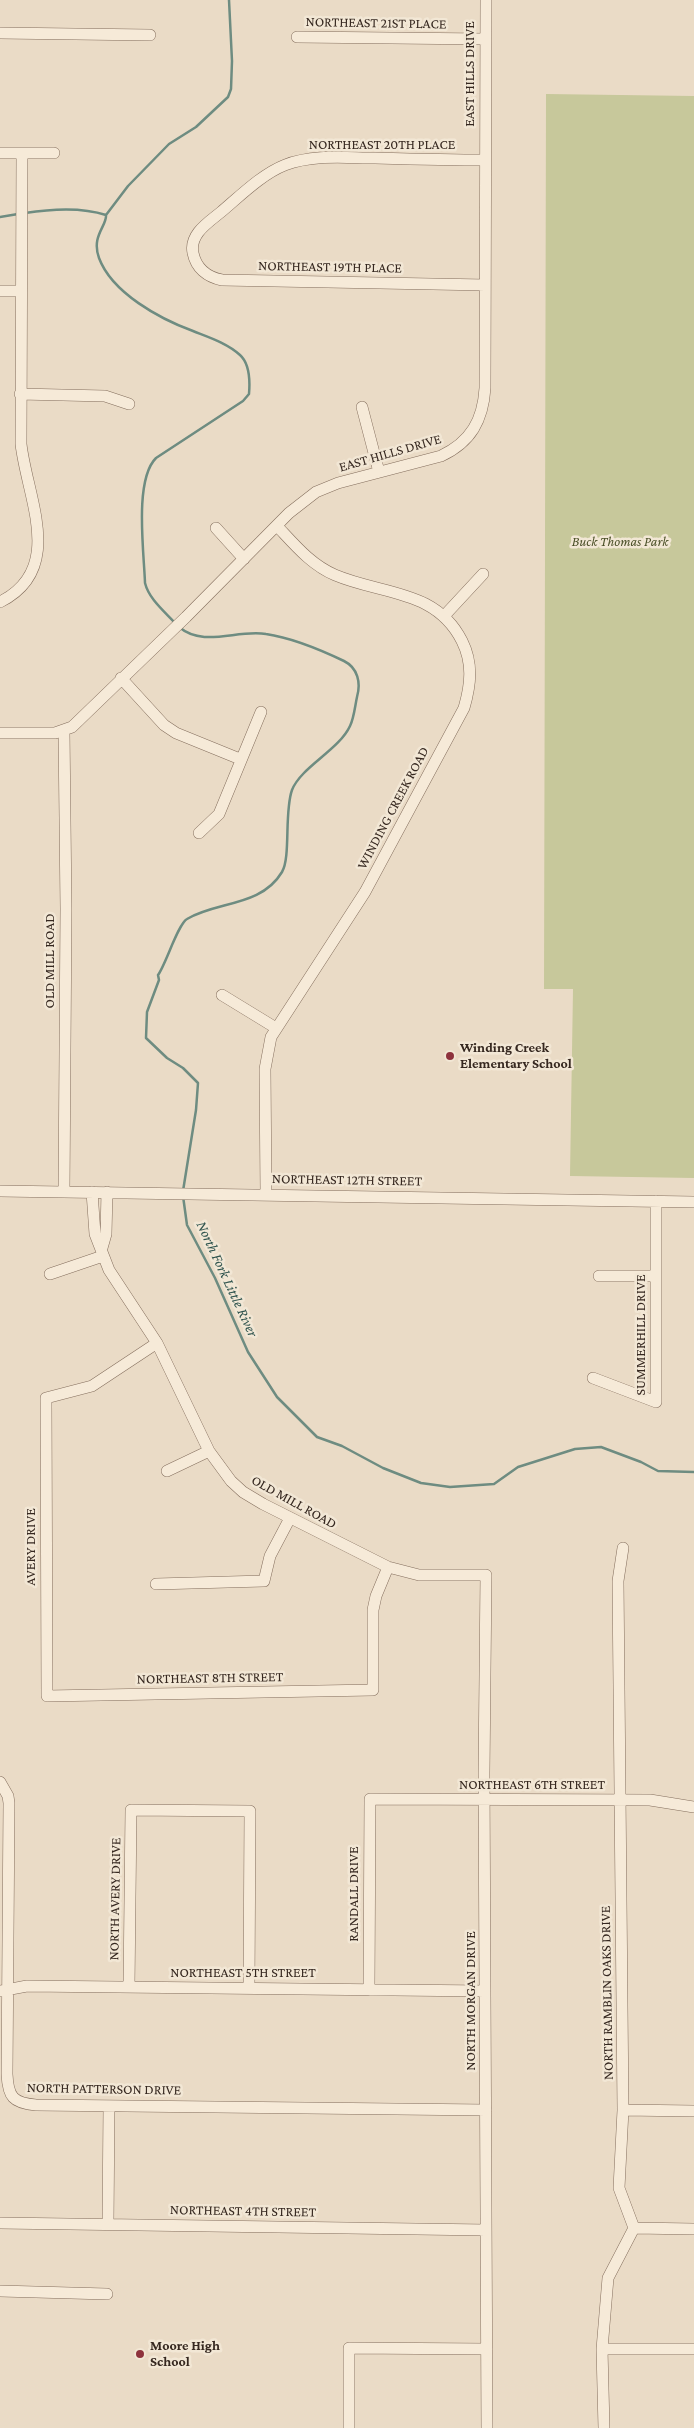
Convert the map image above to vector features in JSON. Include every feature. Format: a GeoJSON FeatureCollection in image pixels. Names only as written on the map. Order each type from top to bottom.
{"type":"FeatureCollection","features":[{"type":"Feature","properties":{"kind":"street","name":"EAST HILLS DRIVE"},"geometry":{"type":"LineString","coordinates":[[64,731],[78,721],[300,504],[321,490],[338,483],[441,456],[455,449],[475,430],[484,404],[486,0]]}},
{"type":"Feature","properties":{"kind":"street"},"geometry":{"type":"LineString","coordinates":[[0,33],[150,35]]}},
{"type":"Feature","properties":{"kind":"street","name":"NORTHEAST 21ST PLACE"},"geometry":{"type":"LineString","coordinates":[[297,37],[485,39]]}},
{"type":"Feature","properties":{"kind":"street"},"geometry":{"type":"LineString","coordinates":[[0,153],[54,153]]}},
{"type":"Feature","properties":{"kind":"street"},"geometry":{"type":"LineString","coordinates":[[0,602],[12,595],[26,581],[36,561],[39,544],[38,526],[22,461],[20,235],[22,153]]}},
{"type":"Feature","properties":{"kind":"street","name":"NORTHEAST 20TH PLACE"},"geometry":{"type":"LineString","coordinates":[[193,248],[196,237],[206,225],[266,176],[286,165],[315,158],[485,160]]}},
{"type":"Feature","properties":{"kind":"street","name":"NORTHEAST 19TH PLACE"},"geometry":{"type":"LineString","coordinates":[[193,248],[200,268],[214,278],[222,280],[485,285]]}},
{"type":"Feature","properties":{"kind":"street"},"geometry":{"type":"LineString","coordinates":[[0,291],[20,291]]}},
{"type":"Feature","properties":{"kind":"street"},"geometry":{"type":"LineString","coordinates":[[20,394],[105,396],[130,404]]}},
{"type":"Feature","properties":{"kind":"street"},"geometry":{"type":"LineString","coordinates":[[362,407],[379,472]]}},
{"type":"Feature","properties":{"kind":"street","name":"WINDING CREEK ROAD"},"geometry":{"type":"LineString","coordinates":[[266,1194],[265,1069],[269,1045],[276,1028],[365,892],[464,708],[470,686],[470,666],[463,644],[445,615],[437,609],[416,600],[334,574],[309,558],[277,526]]}},
{"type":"Feature","properties":{"kind":"street"},"geometry":{"type":"LineString","coordinates":[[216,528],[244,559]]}},
{"type":"Feature","properties":{"kind":"street"},"geometry":{"type":"LineString","coordinates":[[445,615],[483,574]]}},
{"type":"Feature","properties":{"kind":"street"},"geometry":{"type":"LineString","coordinates":[[121,678],[164,725],[176,733],[240,759]]}},
{"type":"Feature","properties":{"kind":"street"},"geometry":{"type":"LineString","coordinates":[[200,833],[219,814],[240,759],[261,712]]}},
{"type":"Feature","properties":{"kind":"street"},"geometry":{"type":"LineString","coordinates":[[0,733],[64,731]]}},
{"type":"Feature","properties":{"kind":"street","name":"OLD MILL ROAD"},"geometry":{"type":"LineString","coordinates":[[64,731],[66,900],[64,1192]]}},
{"type":"Feature","properties":{"kind":"street"},"geometry":{"type":"LineString","coordinates":[[222,995],[276,1028]]}},
{"type":"Feature","properties":{"kind":"street","name":"NORTHEAST 12TH STREET"},"geometry":{"type":"LineString","coordinates":[[0,1191],[694,1202]]}},
{"type":"Feature","properties":{"kind":"street","name":"OLD MILL ROAD"},"geometry":{"type":"LineString","coordinates":[[92,1192],[95,1234],[102,1252],[118,1285],[157,1343],[210,1451],[231,1481],[243,1492],[290,1518],[388,1567],[419,1575],[486,1575]]}},
{"type":"Feature","properties":{"kind":"street"},"geometry":{"type":"LineString","coordinates":[[50,1274],[102,1252],[106,1234],[107,1192]]}},
{"type":"Feature","properties":{"kind":"street","name":"SUMMERHILL DRIVE"},"geometry":{"type":"LineString","coordinates":[[593,1378],[656,1402],[656,1201]]}},
{"type":"Feature","properties":{"kind":"street"},"geometry":{"type":"LineString","coordinates":[[599,1276],[656,1276]]}},
{"type":"Feature","properties":{"kind":"street","name":"AVERY DRIVE"},"geometry":{"type":"LineString","coordinates":[[47,1696],[46,1398],[92,1386],[157,1343]]}},
{"type":"Feature","properties":{"kind":"street"},"geometry":{"type":"LineString","coordinates":[[167,1471],[210,1451]]}},
{"type":"Feature","properties":{"kind":"street"},"geometry":{"type":"LineString","coordinates":[[156,1584],[264,1581],[270,1556],[290,1518]]}},
{"type":"Feature","properties":{"kind":"street","name":"NORTH RAMBLIN OAKS DRIVE"},"geometry":{"type":"LineString","coordinates":[[623,1548],[618,1581],[623,2110],[619,2188],[634,2228]]}},
{"type":"Feature","properties":{"kind":"street","name":"NORTHEAST 8TH STREET"},"geometry":{"type":"LineString","coordinates":[[47,1696],[373,1690],[373,1610],[376,1596],[388,1567]]}},
{"type":"Feature","properties":{"kind":"street","name":"NORTH MORGAN DRIVE"},"geometry":{"type":"LineString","coordinates":[[486,1575],[484,1754],[486,1800],[488,2428]]}},
{"type":"Feature","properties":{"kind":"street","name":"NORTH PATTERSON DRIVE"},"geometry":{"type":"LineString","coordinates":[[0,1782],[8,1796],[9,1803],[5,1855],[4,1990],[8,2085],[13,2099],[18,2102],[36,2105],[486,2110]]}},
{"type":"Feature","properties":{"kind":"street","name":"NORTHEAST 6TH STREET"},"geometry":{"type":"LineString","coordinates":[[370,1799],[668,1801],[694,1807]]}},
{"type":"Feature","properties":{"kind":"street","name":"RANDALL DRIVE"},"geometry":{"type":"LineString","coordinates":[[369,1990],[370,1799]]}},
{"type":"Feature","properties":{"kind":"street","name":"NORTH AVERY DRIVE"},"geometry":{"type":"LineString","coordinates":[[129,1987],[131,1810],[250,1811],[250,1988]]}},
{"type":"Feature","properties":{"kind":"street","name":"NORTHEAST 5TH STREET"},"geometry":{"type":"LineString","coordinates":[[4,1990],[27,1986],[486,1991]]}},
{"type":"Feature","properties":{"kind":"street"},"geometry":{"type":"LineString","coordinates":[[108,2224],[109,2106]]}},
{"type":"Feature","properties":{"kind":"street"},"geometry":{"type":"LineString","coordinates":[[623,2110],[694,2111]]}},
{"type":"Feature","properties":{"kind":"street","name":"NORTHEAST 4TH STREET"},"geometry":{"type":"LineString","coordinates":[[0,2224],[486,2230]]}},
{"type":"Feature","properties":{"kind":"street"},"geometry":{"type":"LineString","coordinates":[[604,2428],[602,2349],[608,2278],[634,2228],[694,2228]]}},
{"type":"Feature","properties":{"kind":"street"},"geometry":{"type":"LineString","coordinates":[[0,2291],[108,2294]]}},
{"type":"Feature","properties":{"kind":"street"},"geometry":{"type":"LineString","coordinates":[[349,2428],[349,2348],[487,2349]]}},
{"type":"Feature","properties":{"kind":"street"},"geometry":{"type":"LineString","coordinates":[[602,2349],[694,2349]]}},
{"type":"Feature","properties":{"kind":"green space","name":"Buck Thomas Park"},"geometry":{"type":"Polygon","coordinates":[[[546,94],[694,96],[694,1178],[570,1176],[573,989],[544,989],[546,94]]]}},
{"type":"Feature","properties":{"kind":"waterway","name":"North Fork Little River"},"geometry":{"type":"LineString","coordinates":[[175,623],[153,600],[145,583],[142,517],[145,482],[149,468],[156,458],[243,401],[249,394],[249,373],[246,363],[240,355],[229,347],[152,312],[126,293],[105,271],[99,258],[97,244],[106,215],[128,186],[169,144],[196,127],[228,97],[231,89],[232,61],[229,0]]}},
{"type":"Feature","properties":{"kind":"waterway"},"geometry":{"type":"LineString","coordinates":[[25,213],[45,210],[66,210],[97,212],[106,215]]}},
{"type":"Feature","properties":{"kind":"waterway"},"geometry":{"type":"LineString","coordinates":[[0,217],[18,214]]}},
{"type":"Feature","properties":{"kind":"waterway","name":"North Fork Little River"},"geometry":{"type":"LineString","coordinates":[[179,627],[199,636],[210,637],[255,633],[296,641],[349,664],[357,676],[359,686],[352,719],[345,735],[303,774],[292,790],[288,810],[285,865],[282,872],[263,892],[251,898],[199,913],[183,922],[158,975],[159,980],[147,1012],[146,1038],[167,1058],[183,1068],[198,1083],[196,1110],[183,1191]]}},
{"type":"Feature","properties":{"kind":"waterway","name":"North Fork Little River"},"geometry":{"type":"LineString","coordinates":[[183,1196],[187,1225],[215,1278],[248,1352],[277,1397],[317,1437],[342,1446],[383,1468],[421,1483],[450,1487],[494,1484],[518,1467],[575,1449],[601,1447],[641,1462],[658,1471],[694,1472]]}},
{"type":"Feature","properties":{"kind":"place","name":"Winding Creek Elementary School"},"geometry":{"type":"Point","coordinates":[450,1056]}},
{"type":"Feature","properties":{"kind":"place","name":"Moore High School"},"geometry":{"type":"Point","coordinates":[140,2354]}}]}
